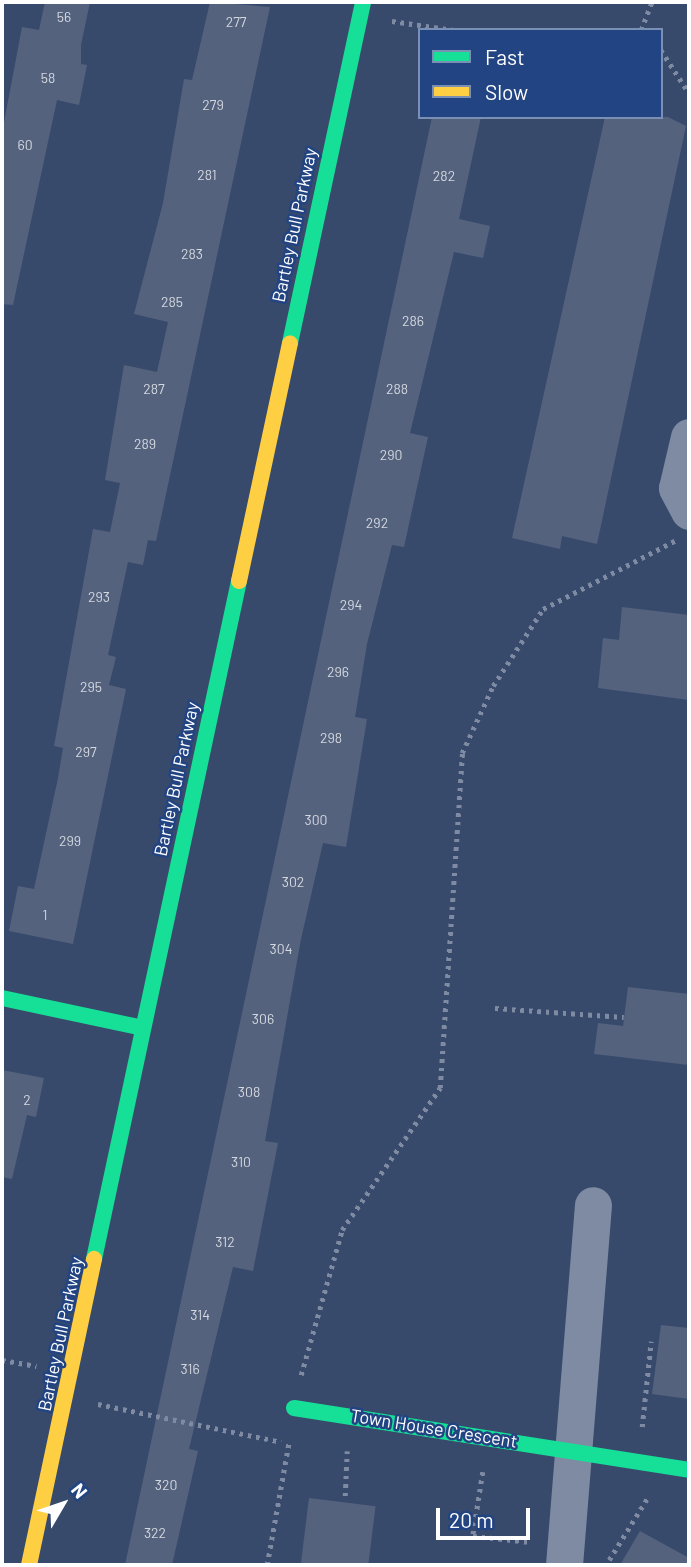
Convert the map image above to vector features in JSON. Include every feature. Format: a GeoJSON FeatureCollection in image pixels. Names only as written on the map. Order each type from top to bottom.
{"type":"FeatureCollection","features":[{"type":"Feature","properties":{"kind":"street","name":"Bartley Bull Parkway"},"geometry":{"type":"LineString","coordinates":[[29,1565],[361,9]]}},
{"type":"Feature","properties":{"kind":"street"},"geometry":{"type":"LineString","coordinates":[[689,437],[677,488],[689,511]]}},
{"type":"Feature","properties":{"kind":"street"},"geometry":{"type":"LineString","coordinates":[[2,998],[143,1028]]}},
{"type":"Feature","properties":{"kind":"street"},"geometry":{"type":"LineString","coordinates":[[564,1556],[593,1205]]}},
{"type":"Feature","properties":{"kind":"street","name":"Town House Crescent"},"geometry":{"type":"LineString","coordinates":[[294,1408],[488,1436],[689,1470]]}},
{"type":"Feature","properties":{"kind":"path"},"geometry":{"type":"LineString","coordinates":[[642,28],[652,2]]}},
{"type":"Feature","properties":{"kind":"path"},"geometry":{"type":"LineString","coordinates":[[361,9],[444,28]]}},
{"type":"Feature","properties":{"kind":"path"},"geometry":{"type":"LineString","coordinates":[[663,53],[689,93]]}},
{"type":"Feature","properties":{"kind":"path"},"geometry":{"type":"LineString","coordinates":[[269,1565],[294,1408],[342,1230],[440,1088],[462,753],[493,686],[543,609],[689,533]]}},
{"type":"Feature","properties":{"kind":"path"},"geometry":{"type":"LineString","coordinates":[[495,1008],[624,1017]]}},
{"type":"Feature","properties":{"kind":"path"},"geometry":{"type":"LineString","coordinates":[[638,1461],[650,1341]]}},
{"type":"Feature","properties":{"kind":"path"},"geometry":{"type":"LineString","coordinates":[[2,1360],[40,1366]]}},
{"type":"Feature","properties":{"kind":"path"},"geometry":{"type":"LineString","coordinates":[[92,1402],[289,1444]]}},
{"type":"Feature","properties":{"kind":"path"},"geometry":{"type":"LineString","coordinates":[[345,1496],[349,1415]]}},
{"type":"Feature","properties":{"kind":"path"},"geometry":{"type":"LineString","coordinates":[[488,1436],[472,1536],[564,1556]]}},
{"type":"Feature","properties":{"kind":"path"},"geometry":{"type":"LineString","coordinates":[[609,1560],[666,1466]]}},
{"type":"Feature","properties":{"kind":"building"},"geometry":{"type":"Polygon","coordinates":[[[45,2],[90,2],[81,45],[81,64],[87,65],[79,105],[57,100],[13,305],[2,304],[2,133],[22,27],[39,30],[45,2]]]}},
{"type":"Feature","properties":{"kind":"building"},"geometry":{"type":"Polygon","coordinates":[[[210,2],[270,7],[156,541],[148,540],[143,565],[128,562],[108,655],[116,657],[109,685],[126,689],[73,944],[9,931],[18,886],[34,889],[58,778],[63,748],[54,746],[93,529],[110,532],[120,483],[105,480],[124,365],[157,372],[168,322],[134,314],[163,203],[184,79],[192,80],[210,2]]]}},
{"type":"Feature","properties":{"kind":"building"},"geometry":{"type":"Polygon","coordinates":[[[668,117],[686,126],[597,544],[562,536],[560,549],[512,538],[605,119],[668,117]]]}},
{"type":"Feature","properties":{"kind":"building"},"geometry":{"type":"Polygon","coordinates":[[[432,119],[481,119],[459,219],[490,226],[483,258],[454,252],[410,433],[428,437],[404,547],[392,545],[367,644],[355,717],[367,719],[346,847],[323,843],[301,939],[265,1141],[278,1143],[253,1271],[233,1267],[189,1449],[198,1451],[172,1565],[125,1565],[432,119]]]}},
{"type":"Feature","properties":{"kind":"building"},"geometry":{"type":"Polygon","coordinates":[[[622,607],[689,615],[689,700],[598,688],[603,638],[619,640],[622,607]]]}},
{"type":"Feature","properties":{"kind":"building"},"geometry":{"type":"Polygon","coordinates":[[[628,987],[689,994],[689,1065],[594,1054],[598,1023],[623,1026],[628,987]]]}},
{"type":"Feature","properties":{"kind":"building"},"geometry":{"type":"Polygon","coordinates":[[[2,1070],[44,1078],[36,1117],[27,1115],[12,1179],[2,1177],[2,1070]]]}},
{"type":"Feature","properties":{"kind":"building"},"geometry":{"type":"Polygon","coordinates":[[[661,1325],[689,1328],[689,1399],[652,1394],[661,1325]]]}},
{"type":"Feature","properties":{"kind":"building"},"geometry":{"type":"Polygon","coordinates":[[[309,1498],[376,1506],[368,1565],[301,1565],[309,1498]]]}},
{"type":"Feature","properties":{"kind":"building"},"geometry":{"type":"Polygon","coordinates":[[[640,1531],[689,1558],[689,1565],[620,1565],[640,1531]]]}},
{"type":"Feature","properties":{"kind":"traffic: fast"},"geometry":{"type":"LineString","coordinates":[[290,343],[363,2]]}},
{"type":"Feature","properties":{"kind":"traffic: fast"},"geometry":{"type":"LineString","coordinates":[[94,1259],[239,581]]}},
{"type":"Feature","properties":{"kind":"traffic: fast"},"geometry":{"type":"LineString","coordinates":[[2,998],[143,1028]]}},
{"type":"Feature","properties":{"kind":"traffic: fast"},"geometry":{"type":"LineString","coordinates":[[294,1408],[689,1470]]}},
{"type":"Feature","properties":{"kind":"traffic: slow"},"geometry":{"type":"LineString","coordinates":[[239,581],[290,343]]}},
{"type":"Feature","properties":{"kind":"traffic: slow"},"geometry":{"type":"LineString","coordinates":[[29,1565],[94,1259]]}}]}
